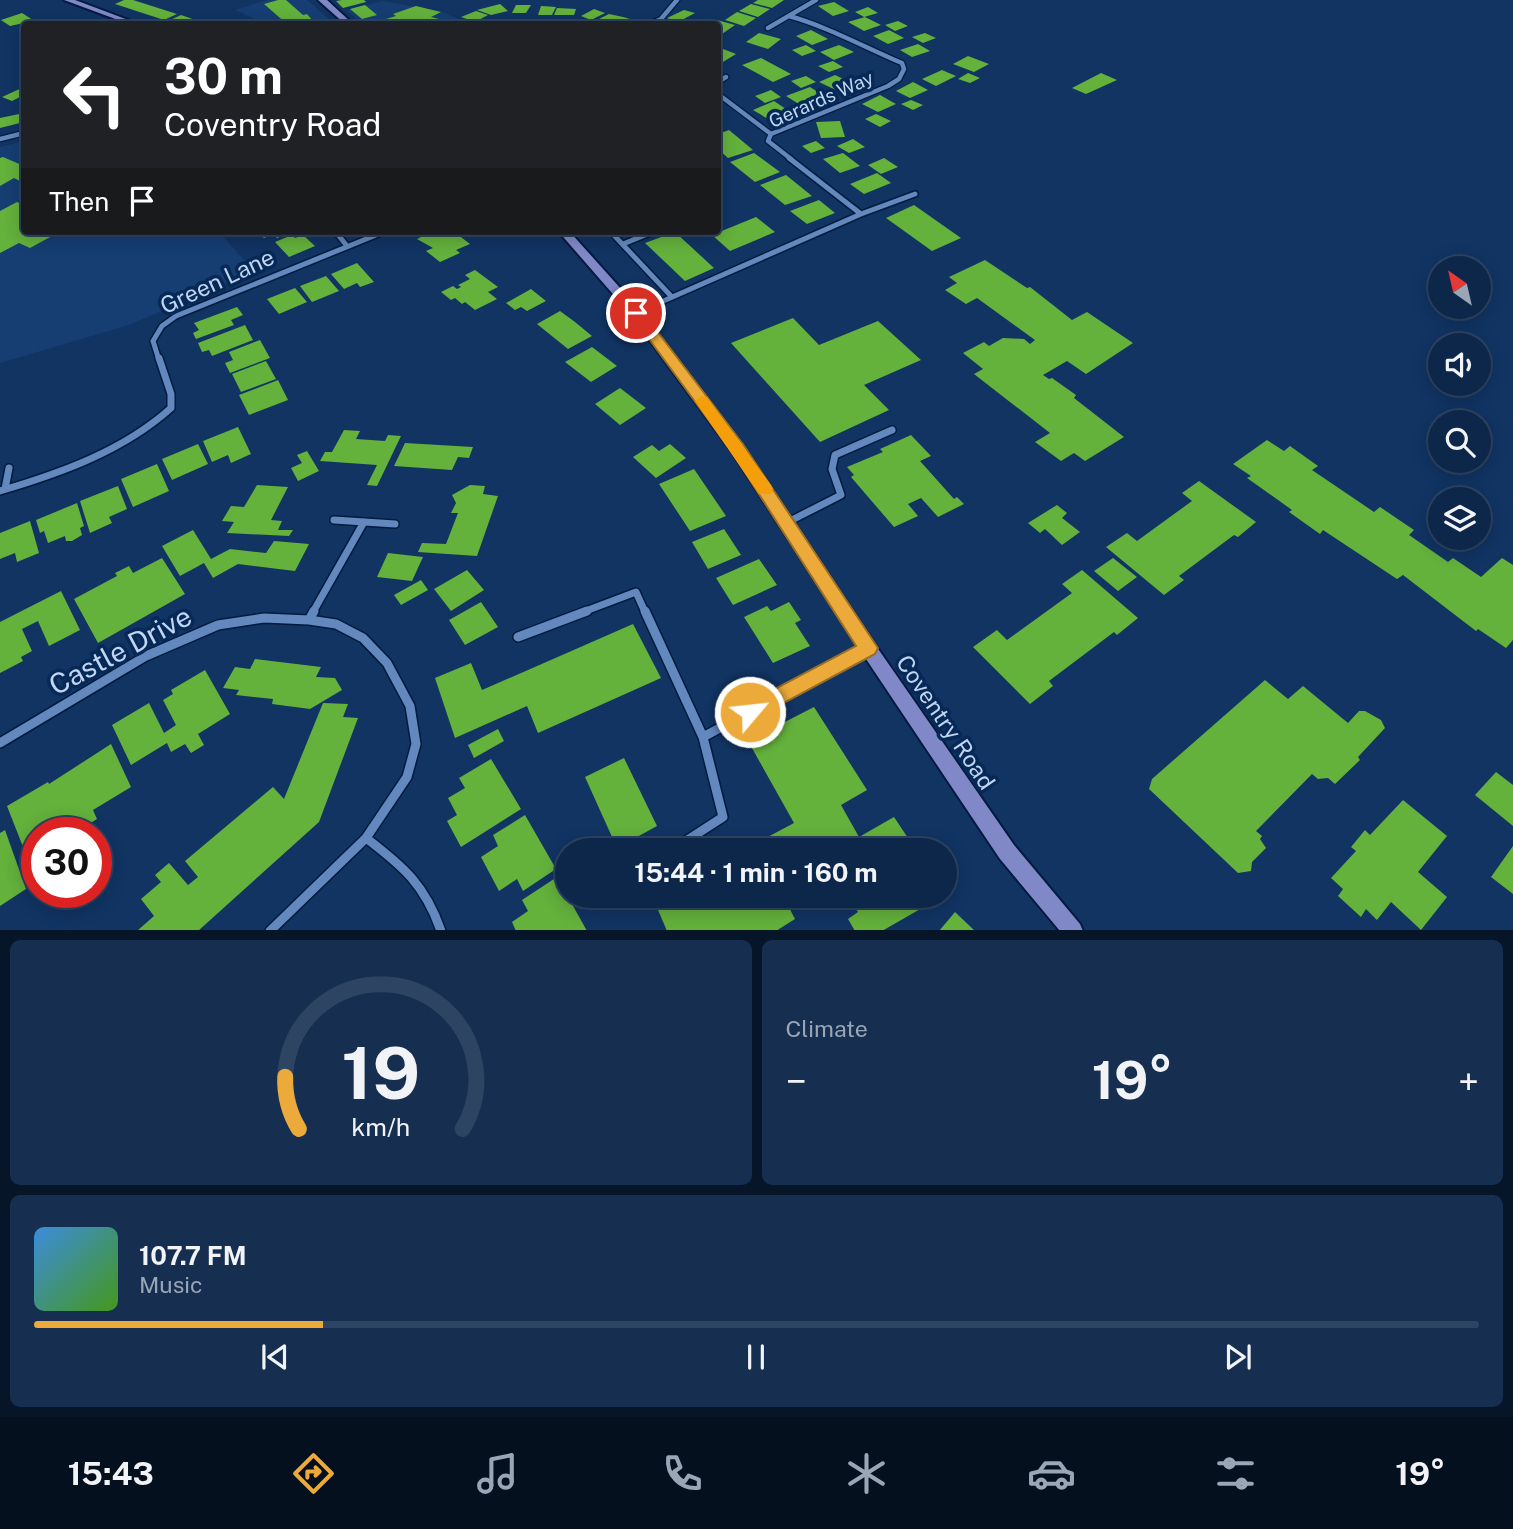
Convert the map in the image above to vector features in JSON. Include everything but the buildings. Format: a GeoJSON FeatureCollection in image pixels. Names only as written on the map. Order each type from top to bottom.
{"type":"FeatureCollection","features":[{"type":"Feature","properties":{"kind":"main road"},"geometry":{"type":"LineString","coordinates":[[68,0],[127,21]]}},
{"type":"Feature","properties":{"kind":"main road"},"geometry":{"type":"LineString","coordinates":[[322,0],[346,21]]}},
{"type":"Feature","properties":{"kind":"main road","name":"Coventry Road"},"geometry":{"type":"LineString","coordinates":[[567,235],[636,313],[737,448],[785,524],[1007,852],[1073,930]]}},
{"type":"Feature","properties":{"kind":"street"},"geometry":{"type":"LineString","coordinates":[[657,21],[677,0]]}},
{"type":"Feature","properties":{"kind":"street"},"geometry":{"type":"LineString","coordinates":[[768,28],[816,0]]}},
{"type":"Feature","properties":{"kind":"street","name":"Gerards Way"},"geometry":{"type":"LineString","coordinates":[[789,16],[829,29],[846,40],[902,63],[904,69],[899,79],[888,86],[771,134],[768,141],[861,214]]}},
{"type":"Feature","properties":{"kind":"street"},"geometry":{"type":"LineString","coordinates":[[721,80],[726,77]]}},
{"type":"Feature","properties":{"kind":"street"},"geometry":{"type":"LineString","coordinates":[[721,96],[771,134]]}},
{"type":"Feature","properties":{"kind":"street"},"geometry":{"type":"LineString","coordinates":[[0,139],[21,134]]}},
{"type":"Feature","properties":{"kind":"street"},"geometry":{"type":"LineString","coordinates":[[636,313],[861,214],[915,194]]}},
{"type":"Feature","properties":{"kind":"street"},"geometry":{"type":"LineString","coordinates":[[338,235],[347,247]]}},
{"type":"Feature","properties":{"kind":"street","name":"Green Lane"},"geometry":{"type":"LineString","coordinates":[[2,490],[102,452],[161,418],[171,408],[172,394],[153,341],[162,326],[176,316],[376,235]]}},
{"type":"Feature","properties":{"kind":"street"},"geometry":{"type":"LineString","coordinates":[[614,235],[671,296]]}},
{"type":"Feature","properties":{"kind":"street"},"geometry":{"type":"LineString","coordinates":[[623,244],[645,235]]}},
{"type":"Feature","properties":{"kind":"street"},"geometry":{"type":"LineString","coordinates":[[785,524],[841,495],[832,469],[835,455],[892,430]]}},
{"type":"Feature","properties":{"kind":"street","name":"Green Lane"},"geometry":{"type":"LineString","coordinates":[[2,490],[9,468]]}},
{"type":"Feature","properties":{"kind":"street"},"geometry":{"type":"LineString","coordinates":[[334,520],[395,524]]}},
{"type":"Feature","properties":{"kind":"street"},"geometry":{"type":"LineString","coordinates":[[309,620],[364,522]]}},
{"type":"Feature","properties":{"kind":"street"},"geometry":{"type":"LineString","coordinates":[[518,637],[636,592],[703,737],[723,817],[691,838]]}},
{"type":"Feature","properties":{"kind":"street","name":"Castle Drive"},"geometry":{"type":"LineString","coordinates":[[0,743],[146,656],[218,625],[264,618],[309,620],[336,624],[363,638],[387,663],[410,706],[416,744],[407,777],[366,838],[270,930]]}},
{"type":"Feature","properties":{"kind":"street"},"geometry":{"type":"LineString","coordinates":[[703,737],[868,648]]}},
{"type":"Feature","properties":{"kind":"street"},"geometry":{"type":"LineString","coordinates":[[366,838],[415,876],[432,904],[441,930]]}},
{"type":"Feature","properties":{"kind":"shaded area"},"geometry":{"type":"Polygon","coordinates":[[[267,0],[307,0],[332,21],[255,21],[235,10],[267,0]]]}},
{"type":"Feature","properties":{"kind":"shaded area"},"geometry":{"type":"Polygon","coordinates":[[[383,1],[443,12],[463,21],[359,21],[346,10],[383,1]]]}},
{"type":"Feature","properties":{"kind":"shaded area"},"geometry":{"type":"Polygon","coordinates":[[[21,142],[21,235],[222,235],[254,271],[129,325],[0,363],[0,147],[21,142]]]}},
{"type":"Feature","properties":{"kind":"slow traffic"},"geometry":{"type":"LineString","coordinates":[[702,401],[765,489]]}},
{"type":"Feature","properties":{"kind":"route"},"geometry":{"type":"LineString","coordinates":[[636,313],[737,448],[868,648],[750,712]]}}]}
